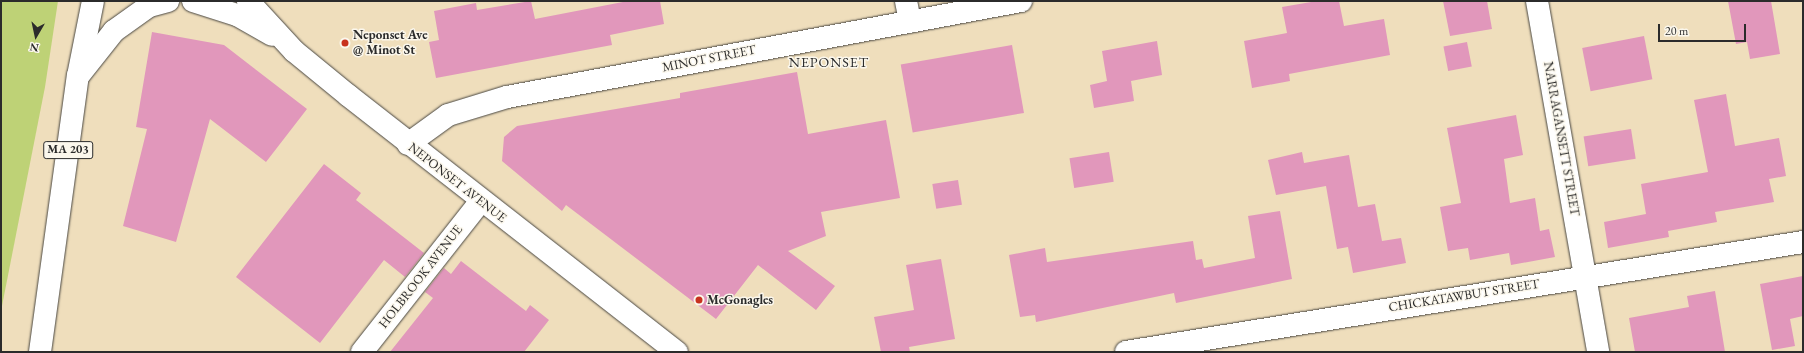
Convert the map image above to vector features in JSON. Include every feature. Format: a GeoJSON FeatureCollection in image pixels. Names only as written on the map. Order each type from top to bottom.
{"type":"FeatureCollection","features":[{"type":"Feature","properties":{"kind":"street","name":"MA 203"},"geometry":{"type":"LineString","coordinates":[[31,352],[44,314],[78,76],[93,1]]}},
{"type":"Feature","properties":{"kind":"street"},"geometry":{"type":"LineString","coordinates":[[78,76],[114,31],[149,6],[168,1]]}},
{"type":"Feature","properties":{"kind":"street"},"geometry":{"type":"LineString","coordinates":[[193,1],[237,15],[294,51]]}},
{"type":"Feature","properties":{"kind":"street","name":"NEPONSET AVENUE"},"geometry":{"type":"LineString","coordinates":[[248,1],[294,51],[480,202],[677,352]]}},
{"type":"Feature","properties":{"kind":"street","name":"MINOT STREET"},"geometry":{"type":"LineString","coordinates":[[408,144],[448,114],[507,97],[908,11],[1021,1]]}},
{"type":"Feature","properties":{"kind":"street","name":"NARRAGANSETT STREET"},"geometry":{"type":"LineString","coordinates":[[1537,1],[1598,352]]}},
{"type":"Feature","properties":{"kind":"street","name":"HOLBROOK AVENUE"},"geometry":{"type":"LineString","coordinates":[[362,352],[480,202]]}},
{"type":"Feature","properties":{"kind":"street","name":"CHICKATAWBUT STREET"},"geometry":{"type":"LineString","coordinates":[[1126,352],[1803,242]]}},
{"type":"Feature","properties":{"kind":"street"},"geometry":{"type":"LineString","coordinates":[[40,352],[44,314]]}},
{"type":"Feature","properties":{"kind":"green space"},"geometry":{"type":"Polygon","coordinates":[[[1,1],[58,1],[45,87],[1,311],[1,1]]]}},
{"type":"Feature","properties":{"kind":"building"},"geometry":{"type":"Polygon","coordinates":[[[531,1],[535,19],[628,1],[660,1],[664,24],[610,35],[612,45],[436,78],[429,42],[439,40],[434,11],[476,3],[477,10],[531,1]]]}},
{"type":"Feature","properties":{"kind":"building"},"geometry":{"type":"Polygon","coordinates":[[[1317,1],[1339,1],[1344,26],[1384,19],[1390,55],[1289,74],[1290,81],[1252,88],[1244,41],[1287,33],[1282,7],[1317,1]]]}},
{"type":"Feature","properties":{"kind":"building"},"geometry":{"type":"Polygon","coordinates":[[[1443,1],[1487,1],[1492,29],[1450,36],[1443,1]]]}},
{"type":"Feature","properties":{"kind":"building"},"geometry":{"type":"Polygon","coordinates":[[[1728,1],[1771,1],[1780,54],[1750,59],[1747,42],[1736,44],[1728,1]]]}},
{"type":"Feature","properties":{"kind":"building"},"geometry":{"type":"Polygon","coordinates":[[[152,32],[224,45],[307,109],[266,162],[210,119],[176,242],[123,226],[147,129],[136,127],[152,32]]]}},
{"type":"Feature","properties":{"kind":"building"},"geometry":{"type":"Polygon","coordinates":[[[1644,36],[1652,79],[1591,91],[1582,48],[1644,36]]]}},
{"type":"Feature","properties":{"kind":"building"},"geometry":{"type":"Polygon","coordinates":[[[1157,41],[1162,75],[1131,81],[1134,101],[1094,108],[1090,85],[1107,81],[1102,51],[1157,41]]]}},
{"type":"Feature","properties":{"kind":"building"},"geometry":{"type":"Polygon","coordinates":[[[1467,42],[1472,67],[1448,71],[1443,47],[1467,42]]]}},
{"type":"Feature","properties":{"kind":"building"},"geometry":{"type":"Polygon","coordinates":[[[1012,45],[1024,113],[913,133],[901,65],[1012,45]]]}},
{"type":"Feature","properties":{"kind":"building"},"geometry":{"type":"Polygon","coordinates":[[[797,72],[808,134],[886,120],[900,198],[821,212],[826,236],[788,251],[835,286],[816,310],[758,265],[716,319],[566,205],[562,211],[502,161],[504,137],[517,126],[680,98],[680,93],[797,72]]]}},
{"type":"Feature","properties":{"kind":"building"},"geometry":{"type":"Polygon","coordinates":[[[1726,94],[1735,146],[1779,138],[1786,176],[1769,179],[1774,202],[1715,212],[1717,222],[1668,231],[1669,237],[1608,248],[1604,222],[1646,214],[1641,184],[1708,172],[1694,100],[1726,94]]]}},
{"type":"Feature","properties":{"kind":"building"},"geometry":{"type":"Polygon","coordinates":[[[1516,115],[1523,155],[1504,159],[1510,203],[1535,198],[1540,231],[1549,229],[1555,257],[1511,265],[1509,253],[1470,260],[1468,248],[1448,251],[1440,207],[1461,203],[1447,128],[1516,115]]]}},
{"type":"Feature","properties":{"kind":"building"},"geometry":{"type":"Polygon","coordinates":[[[1631,129],[1636,159],[1588,166],[1584,137],[1631,129]]]}},
{"type":"Feature","properties":{"kind":"building"},"geometry":{"type":"Polygon","coordinates":[[[1109,152],[1114,182],[1074,188],[1069,158],[1109,152]]]}},
{"type":"Feature","properties":{"kind":"building"},"geometry":{"type":"Polygon","coordinates":[[[1302,152],[1304,163],[1349,155],[1358,207],[1375,204],[1382,241],[1401,238],[1406,263],[1353,273],[1348,247],[1337,249],[1326,186],[1276,195],[1268,160],[1302,152]]]}},
{"type":"Feature","properties":{"kind":"building"},"geometry":{"type":"Polygon","coordinates":[[[324,164],[361,193],[356,200],[424,253],[405,277],[384,260],[320,343],[236,277],[324,164]]]}},
{"type":"Feature","properties":{"kind":"building"},"geometry":{"type":"Polygon","coordinates":[[[958,180],[962,205],[936,209],[932,184],[958,180]]]}},
{"type":"Feature","properties":{"kind":"building"},"geometry":{"type":"Polygon","coordinates":[[[1280,211],[1292,279],[1176,303],[1174,293],[1036,322],[1035,315],[1020,317],[1009,255],[1045,248],[1047,262],[1193,241],[1196,260],[1202,259],[1204,268],[1255,258],[1248,216],[1280,211]]]}},
{"type":"Feature","properties":{"kind":"building"},"geometry":{"type":"Polygon","coordinates":[[[941,259],[955,339],[909,347],[910,352],[881,352],[874,317],[914,310],[906,265],[941,259]]]}},
{"type":"Feature","properties":{"kind":"building"},"geometry":{"type":"Polygon","coordinates":[[[461,261],[526,311],[530,305],[549,320],[524,352],[390,352],[433,298],[425,292],[444,268],[451,274],[461,261]]]}},
{"type":"Feature","properties":{"kind":"building"},"geometry":{"type":"Polygon","coordinates":[[[1803,276],[1803,316],[1790,319],[1795,346],[1772,350],[1760,284],[1803,276]]]}},
{"type":"Feature","properties":{"kind":"building"},"geometry":{"type":"Polygon","coordinates":[[[1715,291],[1725,352],[1635,352],[1629,318],[1689,307],[1687,296],[1715,291]]]}},
{"type":"Feature","properties":{"kind":"place","name":"Neponset Ave @ Minot St"},"geometry":{"type":"Point","coordinates":[345,43]}},
{"type":"Feature","properties":{"kind":"place","name":"McGonagles"},"geometry":{"type":"Point","coordinates":[699,300]}},
{"type":"Feature","properties":{"kind":"district","name":"NEPONSET"},"geometry":{"type":"Point","coordinates":[829,62]}}]}
